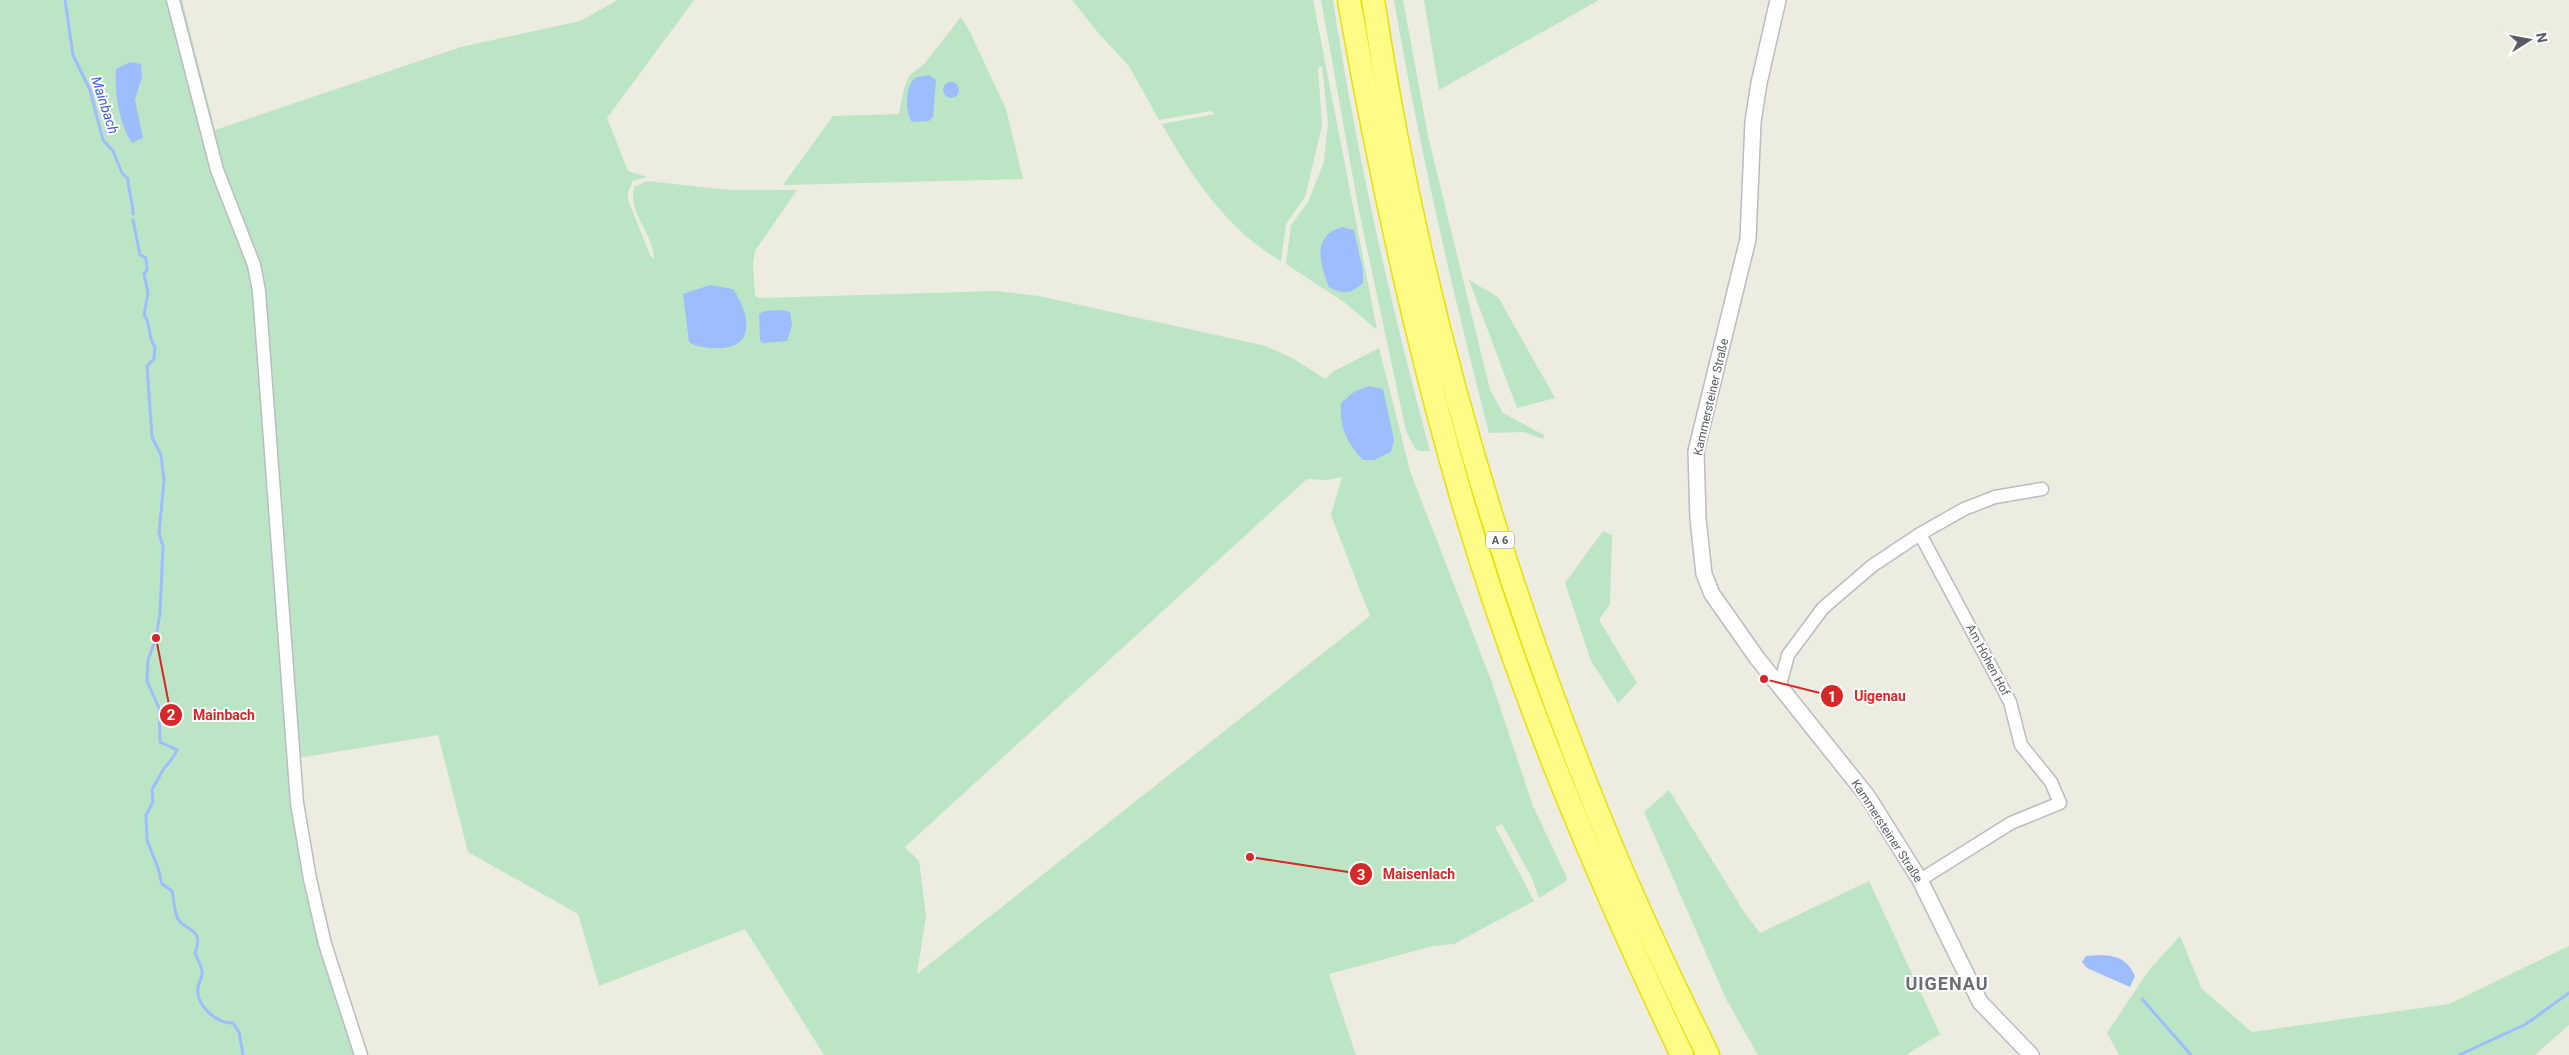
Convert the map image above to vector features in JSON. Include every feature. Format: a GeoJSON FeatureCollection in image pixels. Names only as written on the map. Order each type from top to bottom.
{"type":"FeatureCollection","features":[{"type":"Feature","properties":{"kind":"highway","name":"A 6"},"geometry":{"type":"LineString","coordinates":[[1349,0],[1366,96],[1408,295],[1436,406],[1480,556],[1529,698],[1561,781],[1605,888],[1682,1055]]}},
{"type":"Feature","properties":{"kind":"highway","name":"A 6"},"geometry":{"type":"LineString","coordinates":[[1373,0],[1394,123],[1434,304],[1457,397],[1513,584],[1541,665],[1614,851],[1708,1055]]}},
{"type":"Feature","properties":{"kind":"street"},"geometry":{"type":"LineString","coordinates":[[173,0],[217,170],[254,265],[259,291],[297,803],[310,879],[325,944],[361,1055]]}},
{"type":"Feature","properties":{"kind":"street","name":"Kammersteiner Straße"},"geometry":{"type":"LineString","coordinates":[[1778,0],[1759,83],[1753,122],[1748,238],[1696,450],[1695,473],[1704,574],[1712,594],[1757,658],[1868,797],[1920,880],[1980,1002],[2031,1055]]}},
{"type":"Feature","properties":{"kind":"street"},"geometry":{"type":"LineString","coordinates":[[1780,685],[1788,655],[1822,608],[1872,566],[1920,534],[1964,509],[1995,496],[2042,489]]}},
{"type":"Feature","properties":{"kind":"street","name":"Am Hohen Hof"},"geometry":{"type":"LineString","coordinates":[[1920,534],[2010,702],[2021,745],[2051,782],[2060,803],[2011,823],[1920,880]]}},
{"type":"Feature","properties":{"kind":"green space"},"geometry":{"type":"Polygon","coordinates":[[[0,0],[182,0],[215,130],[461,47],[580,21],[618,0],[694,0],[607,118],[628,171],[647,177],[633,181],[628,192],[628,200],[650,255],[654,259],[650,241],[634,205],[634,187],[647,181],[729,190],[797,190],[755,251],[753,264],[755,295],[758,298],[997,291],[1039,296],[1266,346],[1294,359],[1325,379],[1334,371],[1379,348],[1410,471],[1491,680],[1533,806],[1567,878],[1565,882],[1539,898],[1532,878],[1502,824],[1495,827],[1534,901],[1454,944],[1433,946],[1329,974],[1356,1055],[824,1055],[745,929],[599,986],[578,914],[468,852],[438,735],[292,759],[298,833],[362,1055],[0,1055],[0,0]],[[1342,477],[1327,480],[1307,479],[905,847],[919,861],[926,916],[917,974],[1370,616],[1331,515],[1342,477]]]}},
{"type":"Feature","properties":{"kind":"green space"},"geometry":{"type":"Polygon","coordinates":[[[1072,0],[1313,0],[1377,330],[1344,302],[1286,264],[1291,225],[1308,202],[1324,162],[1328,122],[1322,66],[1318,68],[1322,126],[1305,197],[1286,224],[1281,261],[1262,249],[1244,234],[1212,201],[1185,163],[1162,124],[1215,114],[1211,111],[1159,120],[1129,66],[1100,35],[1072,0]]]}},
{"type":"Feature","properties":{"kind":"green space"},"geometry":{"type":"Polygon","coordinates":[[[1321,0],[1333,0],[1352,114],[1375,227],[1430,451],[1415,449],[1406,431],[1359,211],[1321,0]]]}},
{"type":"Feature","properties":{"kind":"green space"},"geometry":{"type":"Polygon","coordinates":[[[1394,0],[1403,0],[1428,136],[1490,390],[1503,413],[1544,435],[1543,439],[1524,432],[1489,433],[1437,218],[1394,0]]]}},
{"type":"Feature","properties":{"kind":"green space"},"geometry":{"type":"Polygon","coordinates":[[[1424,0],[1599,0],[1439,90],[1424,0]]]}},
{"type":"Feature","properties":{"kind":"green space"},"geometry":{"type":"Polygon","coordinates":[[[961,17],[1006,109],[1023,179],[783,185],[833,116],[899,114],[904,88],[909,76],[925,63],[961,17]]]}},
{"type":"Feature","properties":{"kind":"green space"},"geometry":{"type":"Polygon","coordinates":[[[1469,280],[1498,297],[1555,398],[1517,408],[1469,280]]]}},
{"type":"Feature","properties":{"kind":"green space"},"geometry":{"type":"Polygon","coordinates":[[[1603,531],[1612,535],[1610,604],[1599,620],[1637,683],[1618,703],[1591,661],[1565,583],[1603,531]]]}},
{"type":"Feature","properties":{"kind":"green space"},"geometry":{"type":"Polygon","coordinates":[[[1669,790],[1744,912],[1760,933],[1869,881],[1940,1034],[1906,1055],[1758,1055],[1727,1001],[1644,812],[1669,790]]]}},
{"type":"Feature","properties":{"kind":"green space"},"geometry":{"type":"Polygon","coordinates":[[[2180,936],[2202,989],[2252,1032],[2449,1004],[2569,946],[2569,1025],[2535,1055],[2119,1055],[2107,1033],[2149,970],[2180,936]]]}},
{"type":"Feature","properties":{"kind":"water"},"geometry":{"type":"Polygon","coordinates":[[[130,62],[141,64],[142,77],[135,100],[143,138],[132,143],[121,117],[117,98],[116,78],[116,69],[130,62]]]}},
{"type":"Feature","properties":{"kind":"water"},"geometry":{"type":"Polygon","coordinates":[[[929,75],[936,80],[933,117],[929,121],[912,122],[907,107],[909,88],[915,78],[929,75]]]}},
{"type":"Feature","properties":{"kind":"water"},"geometry":{"type":"Polygon","coordinates":[[[948,82],[954,82],[959,87],[957,96],[948,98],[943,93],[943,87],[948,82]]]}},
{"type":"Feature","properties":{"kind":"water"},"geometry":{"type":"Polygon","coordinates":[[[1342,227],[1354,230],[1363,271],[1363,283],[1347,292],[1329,287],[1320,252],[1326,237],[1332,231],[1342,227]]]}},
{"type":"Feature","properties":{"kind":"water"},"geometry":{"type":"Polygon","coordinates":[[[710,285],[733,289],[744,311],[746,331],[743,338],[736,344],[726,348],[697,346],[689,342],[683,294],[710,285]]]}},
{"type":"Feature","properties":{"kind":"water"},"geometry":{"type":"Polygon","coordinates":[[[783,310],[790,312],[792,325],[787,341],[763,343],[760,340],[759,314],[764,311],[783,310]]]}},
{"type":"Feature","properties":{"kind":"water"},"geometry":{"type":"Polygon","coordinates":[[[1369,386],[1383,389],[1394,440],[1391,452],[1374,460],[1363,460],[1348,441],[1345,434],[1341,419],[1341,403],[1355,391],[1369,386]]]}},
{"type":"Feature","properties":{"kind":"water"},"geometry":{"type":"Polygon","coordinates":[[[2086,956],[2112,956],[2129,966],[2135,976],[2130,987],[2087,968],[2082,962],[2086,956]]]}},
{"type":"Feature","properties":{"kind":"waterway","name":"Mainbach"},"geometry":{"type":"LineString","coordinates":[[65,0],[73,55],[90,90],[103,140],[113,151],[122,173],[128,179],[133,214]]}},
{"type":"Feature","properties":{"kind":"waterway","name":"Mainbach"},"geometry":{"type":"LineString","coordinates":[[133,220],[140,255],[146,258],[147,270],[144,274],[148,293],[144,315],[155,347],[154,359],[147,366],[152,437],[161,455],[164,481],[159,533],[163,546],[160,613],[156,638],[148,660],[147,681],[159,708],[160,742],[177,750],[152,789],[153,802],[146,815],[147,840],[162,884],[172,891],[178,919],[193,931],[198,939],[195,953],[202,974],[198,987],[200,1000],[214,1017],[233,1023],[239,1032],[243,1055]]}},
{"type":"Feature","properties":{"kind":"waterway"},"geometry":{"type":"LineString","coordinates":[[2459,1055],[2526,1024],[2569,993]]}},
{"type":"Feature","properties":{"kind":"waterway"},"geometry":{"type":"LineString","coordinates":[[2142,999],[2191,1055]]}},
{"type":"Feature","properties":{"kind":"place","name":"Mainbach"},"geometry":{"type":"Point","coordinates":[156,638]}},
{"type":"Feature","properties":{"kind":"place","name":"Uigenau"},"geometry":{"type":"Point","coordinates":[1764,679]}},
{"type":"Feature","properties":{"kind":"place","name":"Maisenlach"},"geometry":{"type":"Point","coordinates":[1250,857]}},
{"type":"Feature","properties":{"kind":"district","name":"UIGENAU"},"geometry":{"type":"Point","coordinates":[1947,984]}}]}
